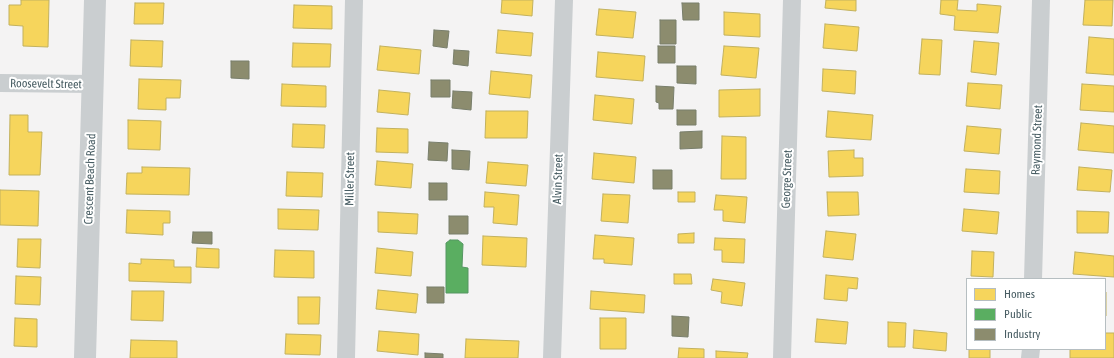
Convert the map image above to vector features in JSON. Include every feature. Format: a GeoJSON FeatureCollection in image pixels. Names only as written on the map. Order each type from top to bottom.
{"type":"FeatureCollection","features":[{"type":"Feature","properties":{"kind":"street","name":"Crescent Beach Road"},"geometry":{"type":"LineString","coordinates":[[85,358],[95,0]]}},
{"type":"Feature","properties":{"kind":"street","name":"Miller Street"},"geometry":{"type":"LineString","coordinates":[[346,358],[354,0]]}},
{"type":"Feature","properties":{"kind":"street","name":"Alvin Street"},"geometry":{"type":"LineString","coordinates":[[552,358],[564,0]]}},
{"type":"Feature","properties":{"kind":"street","name":"George Street"},"geometry":{"type":"LineString","coordinates":[[782,358],[792,0]]}},
{"type":"Feature","properties":{"kind":"street","name":"Raymond Street"},"geometry":{"type":"LineString","coordinates":[[1033,278],[1041,0]]}},
{"type":"Feature","properties":{"kind":"street","name":"Roosevelt Street"},"geometry":{"type":"LineString","coordinates":[[0,83],[93,84]]}},
{"type":"Feature","properties":{"kind":"building: Homes"},"geometry":{"type":"Polygon","coordinates":[[[21,0],[49,0],[48,47],[23,46],[23,26],[9,25],[9,5],[21,5],[21,0]]]}},
{"type":"Feature","properties":{"kind":"building: Homes"},"geometry":{"type":"Polygon","coordinates":[[[502,0],[533,0],[532,16],[501,13],[502,0]]]}},
{"type":"Feature","properties":{"kind":"building: Homes"},"geometry":{"type":"Polygon","coordinates":[[[826,0],[856,0],[856,11],[825,8],[826,0]]]}},
{"type":"Feature","properties":{"kind":"building: Homes"},"geometry":{"type":"Polygon","coordinates":[[[941,0],[958,0],[957,10],[977,11],[977,4],[1001,6],[998,33],[954,30],[955,16],[940,14],[941,0]]]}},
{"type":"Feature","properties":{"kind":"building: Homes"},"geometry":{"type":"Polygon","coordinates":[[[1085,0],[1113,0],[1112,26],[1083,25],[1085,0]]]}},
{"type":"Feature","properties":{"kind":"building: Homes"},"geometry":{"type":"Polygon","coordinates":[[[135,3],[164,3],[163,24],[134,24],[135,3]]]}},
{"type":"Feature","properties":{"kind":"building: Homes"},"geometry":{"type":"Polygon","coordinates":[[[294,5],[332,6],[332,29],[293,28],[294,5]]]}},
{"type":"Feature","properties":{"kind":"building: Homes"},"geometry":{"type":"Polygon","coordinates":[[[599,9],[636,12],[633,38],[596,35],[599,9]]]}},
{"type":"Feature","properties":{"kind":"building: Homes"},"geometry":{"type":"Polygon","coordinates":[[[724,12],[760,14],[760,37],[724,35],[724,12]]]}},
{"type":"Feature","properties":{"kind":"building: Homes"},"geometry":{"type":"Polygon","coordinates":[[[825,24],[859,27],[857,51],[823,48],[825,24]]]}},
{"type":"Feature","properties":{"kind":"building: Homes"},"geometry":{"type":"Polygon","coordinates":[[[498,30],[533,33],[531,56],[496,53],[498,30]]]}},
{"type":"Feature","properties":{"kind":"building: Homes"},"geometry":{"type":"Polygon","coordinates":[[[1089,37],[1114,39],[1114,75],[1086,73],[1089,37]]]}},
{"type":"Feature","properties":{"kind":"building: Homes"},"geometry":{"type":"Polygon","coordinates":[[[922,39],[942,40],[940,75],[919,74],[922,39]]]}},
{"type":"Feature","properties":{"kind":"building: Homes"},"geometry":{"type":"Polygon","coordinates":[[[131,40],[163,41],[162,67],[130,66],[131,40]]]}},
{"type":"Feature","properties":{"kind":"building: Homes"},"geometry":{"type":"Polygon","coordinates":[[[974,41],[999,43],[996,75],[971,72],[974,41]]]}},
{"type":"Feature","properties":{"kind":"building: Homes"},"geometry":{"type":"Polygon","coordinates":[[[293,43],[331,44],[330,67],[292,67],[293,43]]]}},
{"type":"Feature","properties":{"kind":"building: Homes"},"geometry":{"type":"Polygon","coordinates":[[[380,46],[421,50],[419,74],[377,70],[380,46]]]}},
{"type":"Feature","properties":{"kind":"building: Homes"},"geometry":{"type":"Polygon","coordinates":[[[724,46],[759,48],[756,78],[721,75],[724,46]]]}},
{"type":"Feature","properties":{"kind":"building: Homes"},"geometry":{"type":"Polygon","coordinates":[[[598,52],[645,56],[643,81],[596,77],[598,52]]]}},
{"type":"Feature","properties":{"kind":"building: Homes"},"geometry":{"type":"Polygon","coordinates":[[[823,69],[856,71],[855,94],[822,91],[823,69]]]}},
{"type":"Feature","properties":{"kind":"building: Homes"},"geometry":{"type":"Polygon","coordinates":[[[491,71],[532,75],[530,98],[489,94],[491,71]]]}},
{"type":"Feature","properties":{"kind":"building: Homes"},"geometry":{"type":"Polygon","coordinates":[[[139,79],[181,80],[180,98],[166,98],[166,110],[138,109],[139,79]]]}},
{"type":"Feature","properties":{"kind":"building: Homes"},"geometry":{"type":"Polygon","coordinates":[[[968,83],[1002,85],[1000,109],[966,106],[968,83]]]}},
{"type":"Feature","properties":{"kind":"building: Homes"},"geometry":{"type":"Polygon","coordinates":[[[282,84],[326,86],[326,107],[281,106],[282,84]]]}},
{"type":"Feature","properties":{"kind":"building: Homes"},"geometry":{"type":"Polygon","coordinates":[[[1082,84],[1114,86],[1114,112],[1080,110],[1082,84]]]}},
{"type":"Feature","properties":{"kind":"building: Homes"},"geometry":{"type":"Polygon","coordinates":[[[760,89],[760,116],[719,117],[719,90],[760,89]]]}},
{"type":"Feature","properties":{"kind":"building: Homes"},"geometry":{"type":"Polygon","coordinates":[[[379,90],[410,93],[408,115],[377,112],[379,90]]]}},
{"type":"Feature","properties":{"kind":"building: Homes"},"geometry":{"type":"Polygon","coordinates":[[[595,95],[634,99],[632,124],[593,120],[595,95]]]}},
{"type":"Feature","properties":{"kind":"building: Homes"},"geometry":{"type":"Polygon","coordinates":[[[486,111],[528,111],[527,138],[485,138],[486,111]]]}},
{"type":"Feature","properties":{"kind":"building: Homes"},"geometry":{"type":"Polygon","coordinates":[[[828,111],[873,115],[871,140],[826,137],[828,111]]]}},
{"type":"Feature","properties":{"kind":"building: Homes"},"geometry":{"type":"Polygon","coordinates":[[[10,115],[28,115],[28,132],[42,132],[40,175],[9,175],[10,115]]]}},
{"type":"Feature","properties":{"kind":"building: Homes"},"geometry":{"type":"Polygon","coordinates":[[[128,120],[161,121],[160,150],[128,149],[128,120]]]}},
{"type":"Feature","properties":{"kind":"building: Homes"},"geometry":{"type":"Polygon","coordinates":[[[1081,123],[1114,126],[1114,153],[1078,150],[1081,123]]]}},
{"type":"Feature","properties":{"kind":"building: Homes"},"geometry":{"type":"Polygon","coordinates":[[[293,124],[325,125],[324,148],[292,147],[293,124]]]}},
{"type":"Feature","properties":{"kind":"building: Homes"},"geometry":{"type":"Polygon","coordinates":[[[967,126],[1001,129],[999,154],[964,151],[967,126]]]}},
{"type":"Feature","properties":{"kind":"building: Homes"},"geometry":{"type":"Polygon","coordinates":[[[377,128],[408,129],[408,153],[376,152],[377,128]]]}},
{"type":"Feature","properties":{"kind":"building: Homes"},"geometry":{"type":"Polygon","coordinates":[[[722,136],[746,137],[746,179],[721,179],[722,136]]]}},
{"type":"Feature","properties":{"kind":"building: Homes"},"geometry":{"type":"Polygon","coordinates":[[[854,150],[854,158],[863,158],[863,176],[829,177],[828,151],[854,150]]]}},
{"type":"Feature","properties":{"kind":"building: Homes"},"geometry":{"type":"Polygon","coordinates":[[[594,153],[636,157],[634,183],[592,179],[594,153]]]}},
{"type":"Feature","properties":{"kind":"building: Homes"},"geometry":{"type":"Polygon","coordinates":[[[377,161],[413,164],[411,188],[375,185],[377,161]]]}},
{"type":"Feature","properties":{"kind":"building: Homes"},"geometry":{"type":"Polygon","coordinates":[[[488,162],[528,165],[526,186],[486,183],[488,162]]]}},
{"type":"Feature","properties":{"kind":"building: Homes"},"geometry":{"type":"Polygon","coordinates":[[[142,167],[190,168],[189,195],[126,194],[127,173],[142,173],[142,167]]]}},
{"type":"Feature","properties":{"kind":"building: Homes"},"geometry":{"type":"Polygon","coordinates":[[[1079,167],[1112,170],[1110,192],[1077,190],[1079,167]]]}},
{"type":"Feature","properties":{"kind":"building: Homes"},"geometry":{"type":"Polygon","coordinates":[[[966,169],[1000,171],[999,194],[964,192],[966,169]]]}},
{"type":"Feature","properties":{"kind":"building: Homes"},"geometry":{"type":"Polygon","coordinates":[[[287,172],[323,173],[322,197],[286,196],[287,172]]]}},
{"type":"Feature","properties":{"kind":"building: Homes"},"geometry":{"type":"Polygon","coordinates":[[[0,190],[39,191],[38,226],[0,225],[0,190]]]}},
{"type":"Feature","properties":{"kind":"building: Homes"},"geometry":{"type":"Polygon","coordinates":[[[485,192],[519,195],[517,225],[493,223],[494,207],[484,207],[485,192]]]}},
{"type":"Feature","properties":{"kind":"building: Homes"},"geometry":{"type":"Polygon","coordinates":[[[678,192],[695,192],[695,202],[678,202],[678,192]]]}},
{"type":"Feature","properties":{"kind":"building: Homes"},"geometry":{"type":"Polygon","coordinates":[[[827,192],[858,192],[859,215],[828,216],[827,192]]]}},
{"type":"Feature","properties":{"kind":"building: Homes"},"geometry":{"type":"Polygon","coordinates":[[[603,194],[630,195],[628,223],[601,221],[603,194]]]}},
{"type":"Feature","properties":{"kind":"building: Homes"},"geometry":{"type":"Polygon","coordinates":[[[716,195],[747,197],[745,223],[723,221],[723,210],[714,210],[716,195]]]}},
{"type":"Feature","properties":{"kind":"building: Homes"},"geometry":{"type":"Polygon","coordinates":[[[278,209],[319,210],[318,230],[278,229],[278,209]]]}},
{"type":"Feature","properties":{"kind":"building: Homes"},"geometry":{"type":"Polygon","coordinates":[[[964,209],[999,212],[997,234],[962,231],[964,209]]]}},
{"type":"Feature","properties":{"kind":"building: Homes"},"geometry":{"type":"Polygon","coordinates":[[[127,210],[170,211],[170,223],[163,223],[163,235],[126,233],[127,210]]]}},
{"type":"Feature","properties":{"kind":"building: Homes"},"geometry":{"type":"Polygon","coordinates":[[[1077,211],[1109,212],[1108,233],[1077,233],[1077,211]]]}},
{"type":"Feature","properties":{"kind":"building: Homes"},"geometry":{"type":"Polygon","coordinates":[[[378,212],[418,214],[417,234],[378,232],[378,212]]]}},
{"type":"Feature","properties":{"kind":"building: Homes"},"geometry":{"type":"Polygon","coordinates":[[[826,231],[856,234],[853,260],[823,257],[826,231]]]}},
{"type":"Feature","properties":{"kind":"building: Homes"},"geometry":{"type":"Polygon","coordinates":[[[694,233],[694,243],[678,243],[678,234],[694,233]]]}},
{"type":"Feature","properties":{"kind":"building: Homes"},"geometry":{"type":"Polygon","coordinates":[[[595,235],[634,238],[632,265],[604,263],[604,259],[593,259],[595,235]]]}},
{"type":"Feature","properties":{"kind":"building: Homes"},"geometry":{"type":"Polygon","coordinates":[[[483,236],[527,238],[526,267],[482,265],[483,236]]]}},
{"type":"Feature","properties":{"kind":"building: Homes"},"geometry":{"type":"Polygon","coordinates":[[[715,238],[745,239],[744,263],[722,262],[722,250],[714,250],[715,238]]]}},
{"type":"Feature","properties":{"kind":"building: Homes"},"geometry":{"type":"Polygon","coordinates":[[[18,239],[41,239],[40,268],[17,267],[18,239]]]}},
{"type":"Feature","properties":{"kind":"building: Homes"},"geometry":{"type":"Polygon","coordinates":[[[197,248],[219,249],[219,268],[196,267],[197,248]]]}},
{"type":"Feature","properties":{"kind":"building: Homes"},"geometry":{"type":"Polygon","coordinates":[[[377,248],[413,252],[411,276],[375,273],[377,248]]]}},
{"type":"Feature","properties":{"kind":"building: Homes"},"geometry":{"type":"Polygon","coordinates":[[[275,250],[314,251],[314,278],[274,277],[275,250]]]}},
{"type":"Feature","properties":{"kind":"building: Homes"},"geometry":{"type":"Polygon","coordinates":[[[972,251],[994,252],[993,277],[971,276],[972,251]]]}},
{"type":"Feature","properties":{"kind":"building: Homes"},"geometry":{"type":"Polygon","coordinates":[[[1075,252],[1114,256],[1114,277],[1073,274],[1075,252]]]}},
{"type":"Feature","properties":{"kind":"building: Homes"},"geometry":{"type":"Polygon","coordinates":[[[141,259],[174,260],[174,267],[191,267],[191,283],[129,281],[129,263],[141,264],[141,259]]]}},
{"type":"Feature","properties":{"kind":"building: Homes"},"geometry":{"type":"Polygon","coordinates":[[[674,274],[691,274],[692,284],[674,284],[674,274]]]}},
{"type":"Feature","properties":{"kind":"building: Homes"},"geometry":{"type":"Polygon","coordinates":[[[826,275],[858,278],[857,289],[848,288],[847,301],[824,299],[826,275]]]}},
{"type":"Feature","properties":{"kind":"building: Homes"},"geometry":{"type":"Polygon","coordinates":[[[16,276],[41,277],[40,305],[15,304],[16,276]]]}},
{"type":"Feature","properties":{"kind":"building: Homes"},"geometry":{"type":"Polygon","coordinates":[[[713,279],[745,283],[742,306],[721,303],[722,292],[711,290],[713,279]]]}},
{"type":"Feature","properties":{"kind":"building: Homes"},"geometry":{"type":"Polygon","coordinates":[[[378,290],[418,294],[416,313],[376,309],[378,290]]]}},
{"type":"Feature","properties":{"kind":"building: Homes"},"geometry":{"type":"Polygon","coordinates":[[[132,291],[164,291],[163,321],[131,320],[132,291]]]}},
{"type":"Feature","properties":{"kind":"building: Homes"},"geometry":{"type":"Polygon","coordinates":[[[591,291],[645,295],[644,313],[590,309],[591,291]]]}},
{"type":"Feature","properties":{"kind":"building: Homes"},"geometry":{"type":"Polygon","coordinates":[[[298,297],[320,297],[319,324],[298,324],[298,297]]]}},
{"type":"Feature","properties":{"kind":"building: Homes"},"geometry":{"type":"Polygon","coordinates":[[[15,318],[37,319],[37,347],[14,346],[15,318]]]}},
{"type":"Feature","properties":{"kind":"building: Homes"},"geometry":{"type":"Polygon","coordinates":[[[600,318],[626,318],[626,349],[600,349],[600,318]]]}},
{"type":"Feature","properties":{"kind":"building: Homes"},"geometry":{"type":"Polygon","coordinates":[[[817,319],[848,322],[846,344],[815,342],[817,319]]]}},
{"type":"Feature","properties":{"kind":"building: Homes"},"geometry":{"type":"Polygon","coordinates":[[[888,322],[906,323],[905,347],[888,347],[888,322]]]}},
{"type":"Feature","properties":{"kind":"building: Homes"},"geometry":{"type":"Polygon","coordinates":[[[914,330],[947,333],[946,351],[913,348],[914,330]]]}},
{"type":"Feature","properties":{"kind":"building: Homes"},"geometry":{"type":"Polygon","coordinates":[[[379,331],[419,334],[418,355],[377,351],[379,331]]]}},
{"type":"Feature","properties":{"kind":"building: Homes"},"geometry":{"type":"Polygon","coordinates":[[[1106,333],[1114,333],[1114,358],[1070,358],[1070,350],[1106,350],[1106,333]]]}},
{"type":"Feature","properties":{"kind":"building: Homes"},"geometry":{"type":"Polygon","coordinates":[[[286,334],[321,335],[320,355],[285,354],[286,334]]]}},
{"type":"Feature","properties":{"kind":"building: Homes"},"geometry":{"type":"Polygon","coordinates":[[[466,339],[519,341],[518,358],[465,358],[466,339]]]}},
{"type":"Feature","properties":{"kind":"building: Homes"},"geometry":{"type":"Polygon","coordinates":[[[131,340],[177,341],[177,358],[130,358],[131,340]]]}},
{"type":"Feature","properties":{"kind":"building: Homes"},"geometry":{"type":"Polygon","coordinates":[[[679,348],[704,349],[704,358],[678,358],[679,348]]]}},
{"type":"Feature","properties":{"kind":"building: Homes"},"geometry":{"type":"Polygon","coordinates":[[[969,350],[990,350],[990,358],[969,358],[969,350]]]}},
{"type":"Feature","properties":{"kind":"building: Homes"},"geometry":{"type":"Polygon","coordinates":[[[716,351],[748,353],[747,358],[716,358],[716,351]]]}},
{"type":"Feature","properties":{"kind":"building: Public"},"geometry":{"type":"Polygon","coordinates":[[[450,240],[458,240],[463,244],[462,267],[468,268],[468,293],[446,293],[446,243],[450,240]]]}},
{"type":"Feature","properties":{"kind":"building: Industry"},"geometry":{"type":"Polygon","coordinates":[[[682,3],[699,3],[699,20],[683,20],[682,3]]]}},
{"type":"Feature","properties":{"kind":"building: Industry"},"geometry":{"type":"Polygon","coordinates":[[[660,20],[676,20],[676,44],[660,44],[660,20]]]}},
{"type":"Feature","properties":{"kind":"building: Industry"},"geometry":{"type":"Polygon","coordinates":[[[434,30],[449,31],[447,48],[433,46],[434,30]]]}},
{"type":"Feature","properties":{"kind":"building: Industry"},"geometry":{"type":"Polygon","coordinates":[[[658,46],[675,46],[675,63],[658,63],[658,46]]]}},
{"type":"Feature","properties":{"kind":"building: Industry"},"geometry":{"type":"Polygon","coordinates":[[[454,50],[469,51],[468,66],[453,64],[454,50]]]}},
{"type":"Feature","properties":{"kind":"building: Industry"},"geometry":{"type":"Polygon","coordinates":[[[231,61],[249,61],[249,79],[231,78],[231,61]]]}},
{"type":"Feature","properties":{"kind":"building: Industry"},"geometry":{"type":"Polygon","coordinates":[[[677,66],[696,66],[696,84],[677,83],[677,66]]]}},
{"type":"Feature","properties":{"kind":"building: Industry"},"geometry":{"type":"Polygon","coordinates":[[[431,80],[450,80],[450,97],[431,97],[431,80]]]}},
{"type":"Feature","properties":{"kind":"building: Industry"},"geometry":{"type":"Polygon","coordinates":[[[656,86],[674,87],[673,109],[659,109],[659,103],[656,102],[656,86]]]}},
{"type":"Feature","properties":{"kind":"building: Industry"},"geometry":{"type":"Polygon","coordinates":[[[453,91],[472,92],[471,110],[452,108],[453,91]]]}},
{"type":"Feature","properties":{"kind":"building: Industry"},"geometry":{"type":"Polygon","coordinates":[[[677,110],[696,110],[696,125],[677,125],[677,110]]]}},
{"type":"Feature","properties":{"kind":"building: Industry"},"geometry":{"type":"Polygon","coordinates":[[[702,131],[702,148],[680,149],[680,132],[702,131]]]}},
{"type":"Feature","properties":{"kind":"building: Industry"},"geometry":{"type":"Polygon","coordinates":[[[429,142],[448,143],[447,161],[428,160],[429,142]]]}},
{"type":"Feature","properties":{"kind":"building: Industry"},"geometry":{"type":"Polygon","coordinates":[[[452,150],[470,151],[469,170],[452,169],[452,150]]]}},
{"type":"Feature","properties":{"kind":"building: Industry"},"geometry":{"type":"Polygon","coordinates":[[[653,170],[672,170],[672,189],[653,189],[653,170]]]}},
{"type":"Feature","properties":{"kind":"building: Industry"},"geometry":{"type":"Polygon","coordinates":[[[429,183],[447,183],[447,200],[429,200],[429,183]]]}},
{"type":"Feature","properties":{"kind":"building: Industry"},"geometry":{"type":"Polygon","coordinates":[[[449,216],[468,216],[468,234],[449,234],[449,216]]]}},
{"type":"Feature","properties":{"kind":"building: Industry"},"geometry":{"type":"Polygon","coordinates":[[[193,232],[212,232],[212,244],[192,243],[193,232]]]}},
{"type":"Feature","properties":{"kind":"building: Industry"},"geometry":{"type":"Polygon","coordinates":[[[427,287],[444,287],[444,303],[427,303],[427,287]]]}},
{"type":"Feature","properties":{"kind":"building: Industry"},"geometry":{"type":"Polygon","coordinates":[[[672,316],[689,317],[688,337],[672,336],[672,316]]]}},
{"type":"Feature","properties":{"kind":"building: Industry"},"geometry":{"type":"Polygon","coordinates":[[[425,353],[443,354],[443,358],[425,358],[425,353]]]}}]}
